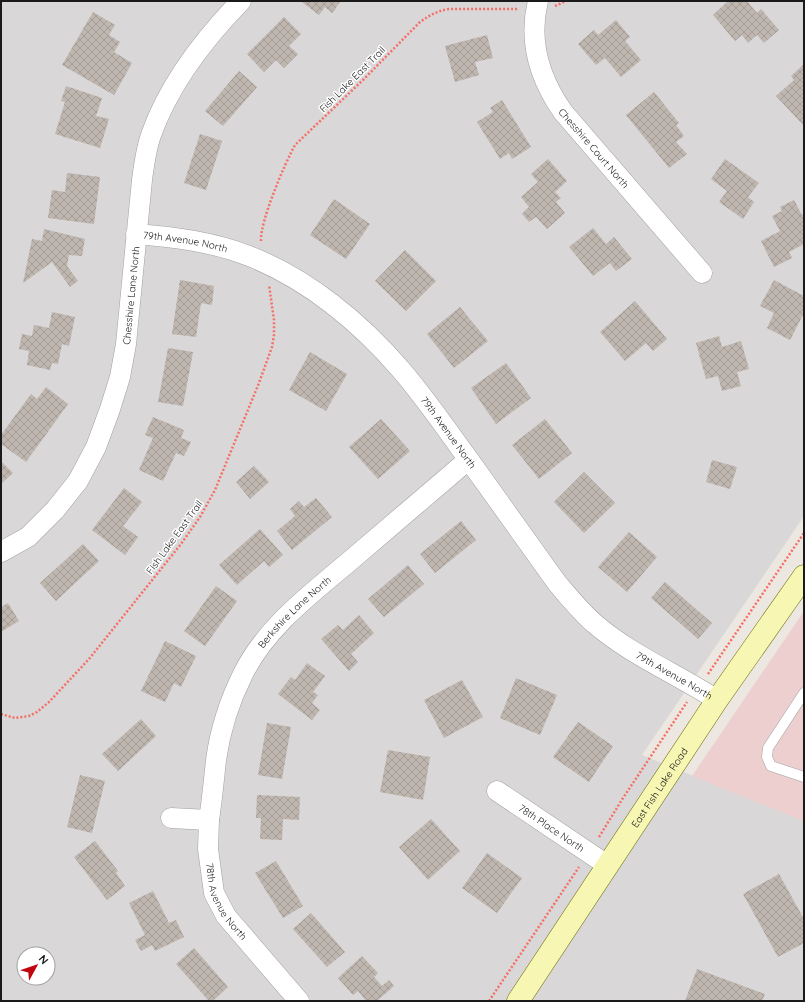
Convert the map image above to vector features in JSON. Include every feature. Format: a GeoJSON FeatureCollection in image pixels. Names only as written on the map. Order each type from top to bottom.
{"type":"FeatureCollection","features":[{"type":"Feature","properties":{"kind":"street","name":"Chesshire Lane North"},"geometry":{"type":"LineString","coordinates":[[1,552],[28,537],[56,510],[78,481],[96,447],[120,377],[126,344],[144,160],[150,136],[162,107],[192,58],[241,1]]}},
{"type":"Feature","properties":{"kind":"street","name":"Chesshire Court North"},"geometry":{"type":"LineString","coordinates":[[538,1],[535,19],[537,54],[542,76],[551,95],[563,112],[702,273]]}},
{"type":"Feature","properties":{"kind":"street","name":"79th Avenue North"},"geometry":{"type":"LineString","coordinates":[[136,234],[172,237],[206,243],[247,255],[295,278],[319,295],[365,332],[402,370],[435,412],[557,583],[594,624],[621,644],[717,700]]}},
{"type":"Feature","properties":{"kind":"street","name":"Berkshire Lane North"},"geometry":{"type":"LineString","coordinates":[[209,820],[216,760],[230,705],[244,673],[265,640],[291,611],[468,460]]}},
{"type":"Feature","properties":{"kind":"street","name":"East Fish Lake Road"},"geometry":{"type":"LineString","coordinates":[[518,1001],[717,700],[804,576]]}},
{"type":"Feature","properties":{"kind":"street","name":"78th Place North"},"geometry":{"type":"LineString","coordinates":[[497,790],[607,865]]}},
{"type":"Feature","properties":{"kind":"street"},"geometry":{"type":"LineString","coordinates":[[171,818],[209,820]]}},
{"type":"Feature","properties":{"kind":"street","name":"78th Avenue North"},"geometry":{"type":"LineString","coordinates":[[209,820],[208,849],[214,893],[226,916],[299,1001]]}},
{"type":"Feature","properties":{"kind":"lane"},"geometry":{"type":"LineString","coordinates":[[804,693],[768,748],[767,757],[771,766],[804,777]]}},
{"type":"Feature","properties":{"kind":"path","name":"Fish Lake East Trail"},"geometry":{"type":"LineString","coordinates":[[262,244],[262,228],[280,176],[295,145],[363,80],[408,32],[426,18],[440,10],[473,8],[519,9]]}},
{"type":"Feature","properties":{"kind":"path","name":"Fish Lake East Trail"},"geometry":{"type":"LineString","coordinates":[[1,714],[15,718],[29,716],[49,702],[89,659],[181,544],[200,517],[215,490],[259,383],[272,347],[274,320],[269,279]]}},
{"type":"Feature","properties":{"kind":"path"},"geometry":{"type":"LineString","coordinates":[[489,1001],[580,865]]}},
{"type":"Feature","properties":{"kind":"shaded area"},"geometry":{"type":"Polygon","coordinates":[[[1,1],[804,1],[804,516],[642,755],[804,821],[804,1001],[1,1001],[1,1]]]}},
{"type":"Feature","properties":{"kind":"shaded area"},"geometry":{"type":"Polygon","coordinates":[[[804,611],[804,821],[692,776],[804,611]]]}},
{"type":"Feature","properties":{"kind":"building"},"geometry":{"type":"Polygon","coordinates":[[[341,1],[332,13],[325,7],[319,15],[302,2],[341,1]]]}},
{"type":"Feature","properties":{"kind":"building"},"geometry":{"type":"Polygon","coordinates":[[[728,1],[747,1],[757,13],[761,9],[779,30],[764,43],[757,35],[748,43],[742,35],[735,41],[713,15],[728,1]]]}},
{"type":"Feature","properties":{"kind":"building"},"geometry":{"type":"Polygon","coordinates":[[[93,12],[115,25],[109,35],[120,42],[114,52],[132,63],[114,95],[62,65],[93,12]]]}},
{"type":"Feature","properties":{"kind":"building"},"geometry":{"type":"Polygon","coordinates":[[[284,17],[301,34],[289,46],[298,54],[284,68],[276,60],[264,72],[247,54],[284,17]]]}},
{"type":"Feature","properties":{"kind":"building"},"geometry":{"type":"Polygon","coordinates":[[[616,20],[630,37],[625,41],[641,60],[621,77],[605,58],[596,65],[578,44],[594,30],[598,35],[616,20]]]}},
{"type":"Feature","properties":{"kind":"building"},"geometry":{"type":"Polygon","coordinates":[[[487,35],[493,58],[475,62],[479,75],[455,82],[445,46],[487,35]]]}},
{"type":"Feature","properties":{"kind":"building"},"geometry":{"type":"Polygon","coordinates":[[[804,64],[804,126],[776,96],[794,80],[791,76],[804,64]]]}},
{"type":"Feature","properties":{"kind":"building"},"geometry":{"type":"Polygon","coordinates":[[[239,71],[257,87],[223,126],[205,111],[239,71]]]}},
{"type":"Feature","properties":{"kind":"building"},"geometry":{"type":"Polygon","coordinates":[[[66,86],[102,98],[96,116],[109,119],[100,148],[55,134],[65,102],[61,101],[66,86]]]}},
{"type":"Feature","properties":{"kind":"building"},"geometry":{"type":"Polygon","coordinates":[[[654,92],[679,123],[676,125],[684,136],[676,142],[687,154],[669,168],[626,115],[654,92]]]}},
{"type":"Feature","properties":{"kind":"building"},"geometry":{"type":"Polygon","coordinates":[[[502,100],[531,147],[512,159],[509,153],[500,159],[477,122],[493,112],[490,108],[502,100]]]}},
{"type":"Feature","properties":{"kind":"building"},"geometry":{"type":"Polygon","coordinates":[[[200,134],[222,141],[206,190],[184,183],[200,134]]]}},
{"type":"Feature","properties":{"kind":"building"},"geometry":{"type":"Polygon","coordinates":[[[548,159],[567,181],[555,192],[561,198],[556,202],[565,213],[547,229],[536,217],[529,222],[522,214],[529,207],[521,197],[538,182],[531,174],[548,159]]]}},
{"type":"Feature","properties":{"kind":"building"},"geometry":{"type":"Polygon","coordinates":[[[725,159],[759,183],[748,197],[754,202],[743,219],[719,202],[727,191],[711,179],[725,159]]]}},
{"type":"Feature","properties":{"kind":"building"},"geometry":{"type":"Polygon","coordinates":[[[67,173],[100,177],[94,224],[48,218],[52,190],[65,192],[67,173]]]}},
{"type":"Feature","properties":{"kind":"building"},"geometry":{"type":"Polygon","coordinates":[[[334,199],[370,224],[346,259],[310,235],[334,199]]]}},
{"type":"Feature","properties":{"kind":"building"},"geometry":{"type":"Polygon","coordinates":[[[794,200],[802,215],[804,214],[804,244],[789,252],[792,258],[774,267],[761,241],[780,231],[772,216],[782,211],[780,207],[794,200]]]}},
{"type":"Feature","properties":{"kind":"building"},"geometry":{"type":"Polygon","coordinates":[[[593,228],[606,244],[614,237],[632,259],[616,271],[610,263],[593,276],[569,247],[593,228]]]}},
{"type":"Feature","properties":{"kind":"building"},"geometry":{"type":"Polygon","coordinates":[[[44,229],[85,239],[82,256],[69,255],[67,266],[78,281],[70,287],[52,262],[23,283],[32,239],[42,241],[44,229]]]}},
{"type":"Feature","properties":{"kind":"building"},"geometry":{"type":"Polygon","coordinates":[[[405,250],[436,281],[406,311],[375,281],[405,250]]]}},
{"type":"Feature","properties":{"kind":"building"},"geometry":{"type":"Polygon","coordinates":[[[180,280],[214,286],[212,305],[201,303],[196,337],[172,334],[180,280]]]}},
{"type":"Feature","properties":{"kind":"building"},"geometry":{"type":"Polygon","coordinates":[[[774,280],[804,296],[804,313],[790,340],[767,328],[774,313],[760,306],[774,280]]]}},
{"type":"Feature","properties":{"kind":"building"},"geometry":{"type":"Polygon","coordinates":[[[635,301],[667,339],[653,351],[646,343],[625,361],[600,332],[635,301]]]}},
{"type":"Feature","properties":{"kind":"building"},"geometry":{"type":"Polygon","coordinates":[[[460,307],[488,341],[454,368],[427,334],[460,307]]]}},
{"type":"Feature","properties":{"kind":"building"},"geometry":{"type":"Polygon","coordinates":[[[52,312],[75,317],[69,346],[62,344],[58,364],[52,363],[50,370],[27,365],[29,351],[19,349],[22,334],[32,336],[34,325],[49,328],[52,312]]]}},
{"type":"Feature","properties":{"kind":"building"},"geometry":{"type":"Polygon","coordinates":[[[719,336],[722,347],[741,341],[749,369],[737,372],[741,386],[722,391],[718,376],[706,379],[696,343],[719,336]]]}},
{"type":"Feature","properties":{"kind":"building"},"geometry":{"type":"Polygon","coordinates":[[[168,348],[193,352],[183,406],[158,402],[168,348]]]}},
{"type":"Feature","properties":{"kind":"building"},"geometry":{"type":"Polygon","coordinates":[[[310,352],[347,374],[326,411],[289,390],[310,352]]]}},
{"type":"Feature","properties":{"kind":"building"},"geometry":{"type":"Polygon","coordinates":[[[506,363],[531,398],[496,424],[471,388],[506,363]]]}},
{"type":"Feature","properties":{"kind":"building"},"geometry":{"type":"Polygon","coordinates":[[[46,387],[68,404],[26,462],[1,444],[1,435],[31,394],[37,399],[46,387]]]}},
{"type":"Feature","properties":{"kind":"building"},"geometry":{"type":"Polygon","coordinates":[[[153,417],[184,430],[181,438],[191,442],[184,456],[176,453],[163,481],[139,470],[153,438],[145,435],[153,417]]]}},
{"type":"Feature","properties":{"kind":"building"},"geometry":{"type":"Polygon","coordinates":[[[381,419],[410,451],[378,479],[349,447],[381,419]]]}},
{"type":"Feature","properties":{"kind":"building"},"geometry":{"type":"Polygon","coordinates":[[[545,419],[572,453],[539,479],[512,445],[545,419]]]}},
{"type":"Feature","properties":{"kind":"building"},"geometry":{"type":"Polygon","coordinates":[[[712,460],[737,467],[730,489],[706,482],[712,460]]]}},
{"type":"Feature","properties":{"kind":"building"},"geometry":{"type":"Polygon","coordinates":[[[1,461],[13,473],[1,484],[1,461]]]}},
{"type":"Feature","properties":{"kind":"building"},"geometry":{"type":"Polygon","coordinates":[[[254,466],[269,482],[250,499],[236,482],[254,466]]]}},
{"type":"Feature","properties":{"kind":"building"},"geometry":{"type":"Polygon","coordinates":[[[584,472],[615,503],[584,533],[554,502],[584,472]]]}},
{"type":"Feature","properties":{"kind":"building"},"geometry":{"type":"Polygon","coordinates":[[[124,488],[142,502],[123,526],[138,537],[125,555],[92,530],[124,488]]]}},
{"type":"Feature","properties":{"kind":"building"},"geometry":{"type":"Polygon","coordinates":[[[316,498],[332,517],[292,550],[277,531],[295,516],[290,509],[299,501],[304,507],[316,498]]]}},
{"type":"Feature","properties":{"kind":"building"},"geometry":{"type":"Polygon","coordinates":[[[461,521],[476,540],[435,573],[420,554],[461,521]]]}},
{"type":"Feature","properties":{"kind":"building"},"geometry":{"type":"Polygon","coordinates":[[[260,529],[283,555],[269,567],[264,561],[237,585],[219,565],[260,529]]]}},
{"type":"Feature","properties":{"kind":"building"},"geometry":{"type":"Polygon","coordinates":[[[629,532],[657,557],[627,592],[598,567],[629,532]]]}},
{"type":"Feature","properties":{"kind":"building"},"geometry":{"type":"Polygon","coordinates":[[[83,544],[99,561],[56,601],[40,583],[83,544]]]}},
{"type":"Feature","properties":{"kind":"building"},"geometry":{"type":"Polygon","coordinates":[[[408,565],[424,584],[384,617],[368,599],[408,565]]]}},
{"type":"Feature","properties":{"kind":"building"},"geometry":{"type":"Polygon","coordinates":[[[665,582],[712,623],[698,639],[651,598],[665,582]]]}},
{"type":"Feature","properties":{"kind":"building"},"geometry":{"type":"Polygon","coordinates":[[[216,586],[237,601],[205,646],[184,631],[216,586]]]}},
{"type":"Feature","properties":{"kind":"building"},"geometry":{"type":"Polygon","coordinates":[[[8,603],[19,621],[1,632],[1,607],[8,603]]]}},
{"type":"Feature","properties":{"kind":"building"},"geometry":{"type":"Polygon","coordinates":[[[359,615],[374,633],[351,654],[358,662],[349,671],[321,639],[338,625],[343,630],[359,615]]]}},
{"type":"Feature","properties":{"kind":"building"},"geometry":{"type":"Polygon","coordinates":[[[165,641],[196,656],[181,687],[174,683],[165,702],[141,691],[165,641]]]}},
{"type":"Feature","properties":{"kind":"building"},"geometry":{"type":"Polygon","coordinates":[[[307,663],[325,676],[313,692],[318,695],[312,703],[320,710],[312,720],[278,694],[291,677],[295,680],[307,663]]]}},
{"type":"Feature","properties":{"kind":"building"},"geometry":{"type":"Polygon","coordinates":[[[516,678],[557,695],[540,735],[500,718],[516,678]]]}},
{"type":"Feature","properties":{"kind":"building"},"geometry":{"type":"Polygon","coordinates":[[[462,680],[483,717],[444,738],[424,700],[462,680]]]}},
{"type":"Feature","properties":{"kind":"building"},"geometry":{"type":"Polygon","coordinates":[[[141,719],[156,736],[118,771],[102,754],[141,719]]]}},
{"type":"Feature","properties":{"kind":"building"},"geometry":{"type":"Polygon","coordinates":[[[578,722],[613,746],[589,782],[553,757],[578,722]]]}},
{"type":"Feature","properties":{"kind":"building"},"geometry":{"type":"Polygon","coordinates":[[[267,723],[291,727],[282,779],[258,775],[267,723]]]}},
{"type":"Feature","properties":{"kind":"building"},"geometry":{"type":"Polygon","coordinates":[[[388,750],[430,757],[423,800],[380,792],[388,750]]]}},
{"type":"Feature","properties":{"kind":"building"},"geometry":{"type":"Polygon","coordinates":[[[80,775],[105,781],[92,833],[67,827],[80,775]]]}},
{"type":"Feature","properties":{"kind":"building"},"geometry":{"type":"Polygon","coordinates":[[[257,795],[300,797],[299,820],[283,819],[282,840],[260,839],[261,818],[256,818],[257,795]]]}},
{"type":"Feature","properties":{"kind":"building"},"geometry":{"type":"Polygon","coordinates":[[[431,819],[460,851],[428,880],[399,847],[431,819]]]}},
{"type":"Feature","properties":{"kind":"building"},"geometry":{"type":"Polygon","coordinates":[[[95,841],[118,871],[116,873],[125,886],[107,900],[74,857],[95,841]]]}},
{"type":"Feature","properties":{"kind":"building"},"geometry":{"type":"Polygon","coordinates":[[[487,853],[522,878],[497,913],[462,888],[487,853]]]}},
{"type":"Feature","properties":{"kind":"building"},"geometry":{"type":"Polygon","coordinates":[[[276,861],[303,906],[283,918],[255,873],[276,861]]]}},
{"type":"Feature","properties":{"kind":"building"},"geometry":{"type":"Polygon","coordinates":[[[779,874],[804,919],[804,943],[778,957],[743,894],[779,874]]]}},
{"type":"Feature","properties":{"kind":"building"},"geometry":{"type":"Polygon","coordinates":[[[153,891],[169,923],[176,920],[184,937],[155,951],[152,945],[141,951],[135,940],[145,935],[129,903],[153,891]]]}},
{"type":"Feature","properties":{"kind":"building"},"geometry":{"type":"Polygon","coordinates":[[[311,913],[345,952],[327,967],[293,929],[311,913]]]}},
{"type":"Feature","properties":{"kind":"building"},"geometry":{"type":"Polygon","coordinates":[[[194,948],[228,987],[213,1001],[209,1001],[176,964],[194,948]]]}},
{"type":"Feature","properties":{"kind":"building"},"geometry":{"type":"Polygon","coordinates":[[[362,956],[378,973],[374,977],[382,986],[389,980],[394,986],[377,1001],[366,1001],[358,991],[353,995],[338,978],[362,956]]]}},
{"type":"Feature","properties":{"kind":"building"},"geometry":{"type":"Polygon","coordinates":[[[697,969],[765,994],[762,1001],[685,1001],[697,969]]]}}]}
